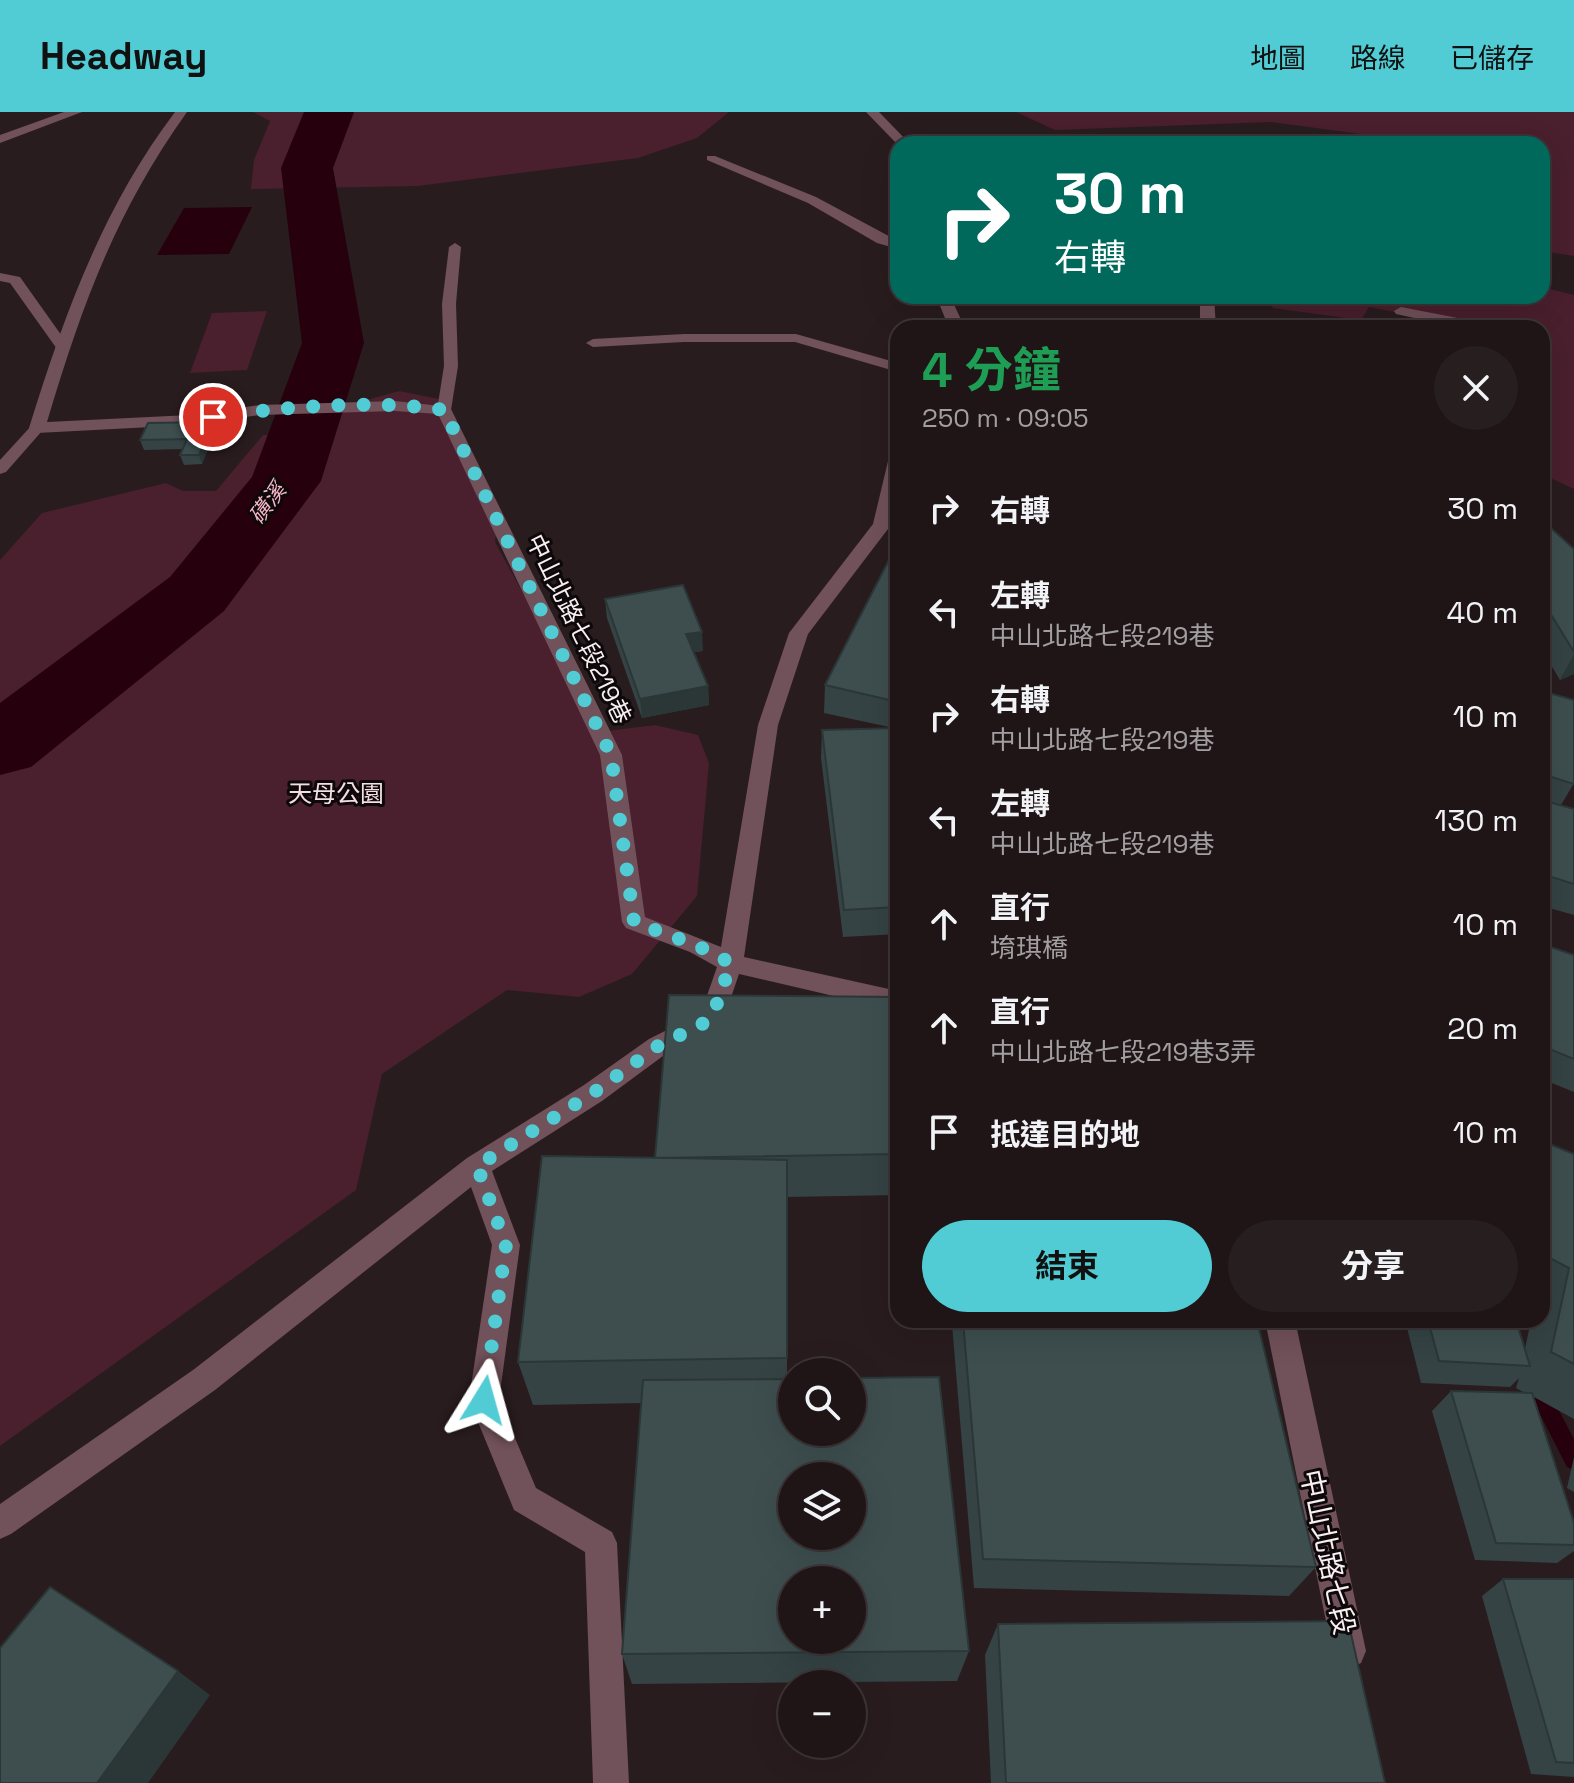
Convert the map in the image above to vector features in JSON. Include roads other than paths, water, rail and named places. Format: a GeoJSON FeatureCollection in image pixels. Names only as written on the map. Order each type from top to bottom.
{"type":"FeatureCollection","features":[{"type":"Feature","properties":{"kind":"street"},"geometry":{"type":"LineString","coordinates":[[0,139],[76,112]]}},
{"type":"Feature","properties":{"kind":"street"},"geometry":{"type":"LineString","coordinates":[[181,112],[162,135],[132,184],[103,244],[62,346],[37,428],[190,420],[260,410],[395,406],[444,410]]}},
{"type":"Feature","properties":{"kind":"street"},"geometry":{"type":"LineString","coordinates":[[872,112],[896,136]]}},
{"type":"Feature","properties":{"kind":"street","name":"中山北路七段219巷"},"geometry":{"type":"LineString","coordinates":[[444,410],[611,755],[634,922],[698,946],[731,963],[890,999]]}},
{"type":"Feature","properties":{"kind":"street"},"geometry":{"type":"LineString","coordinates":[[0,1523],[204,1380],[477,1166],[593,1093],[658,1046],[704,1023],[714,1012],[731,963],[768,725],[799,633],[890,524]]}},
{"type":"Feature","properties":{"kind":"street"},"geometry":{"type":"LineString","coordinates":[[477,1166],[506,1245],[484,1400],[525,1499],[601,1543],[611,1783]]}},
{"type":"Feature","properties":{"kind":"street","name":"中山北路七段"},"geometry":{"type":"LineString","coordinates":[[1282,1328],[1354,1675]]}},
{"type":"Feature","properties":{"kind":"lane"},"geometry":{"type":"LineString","coordinates":[[711,158],[812,200],[890,242]]}},
{"type":"Feature","properties":{"kind":"lane"},"geometry":{"type":"LineString","coordinates":[[444,410],[451,361],[447,345],[449,288],[455,247]]}},
{"type":"Feature","properties":{"kind":"lane"},"geometry":{"type":"LineString","coordinates":[[0,277],[15,280],[62,346]]}},
{"type":"Feature","properties":{"kind":"lane"},"geometry":{"type":"LineString","coordinates":[[1401,311],[1447,320]]}},
{"type":"Feature","properties":{"kind":"lane"},"geometry":{"type":"LineString","coordinates":[[593,343],[684,338],[796,338],[890,366]]}},
{"type":"Feature","properties":{"kind":"lane"},"geometry":{"type":"LineString","coordinates":[[0,469],[37,428]]}},
{"type":"Feature","properties":{"kind":"waterway","name":"磺溪"},"geometry":{"type":"LineString","coordinates":[[0,746],[197,594],[286,481],[333,343],[307,168],[329,112]]}},
{"type":"Feature","properties":{"kind":"waterway"},"geometry":{"type":"LineString","coordinates":[[1535,1385],[1574,1460]]}},
{"type":"Feature","properties":{"kind":"park label","name":"天母公園"},"geometry":{"type":"Point","coordinates":[336,793]}}]}
